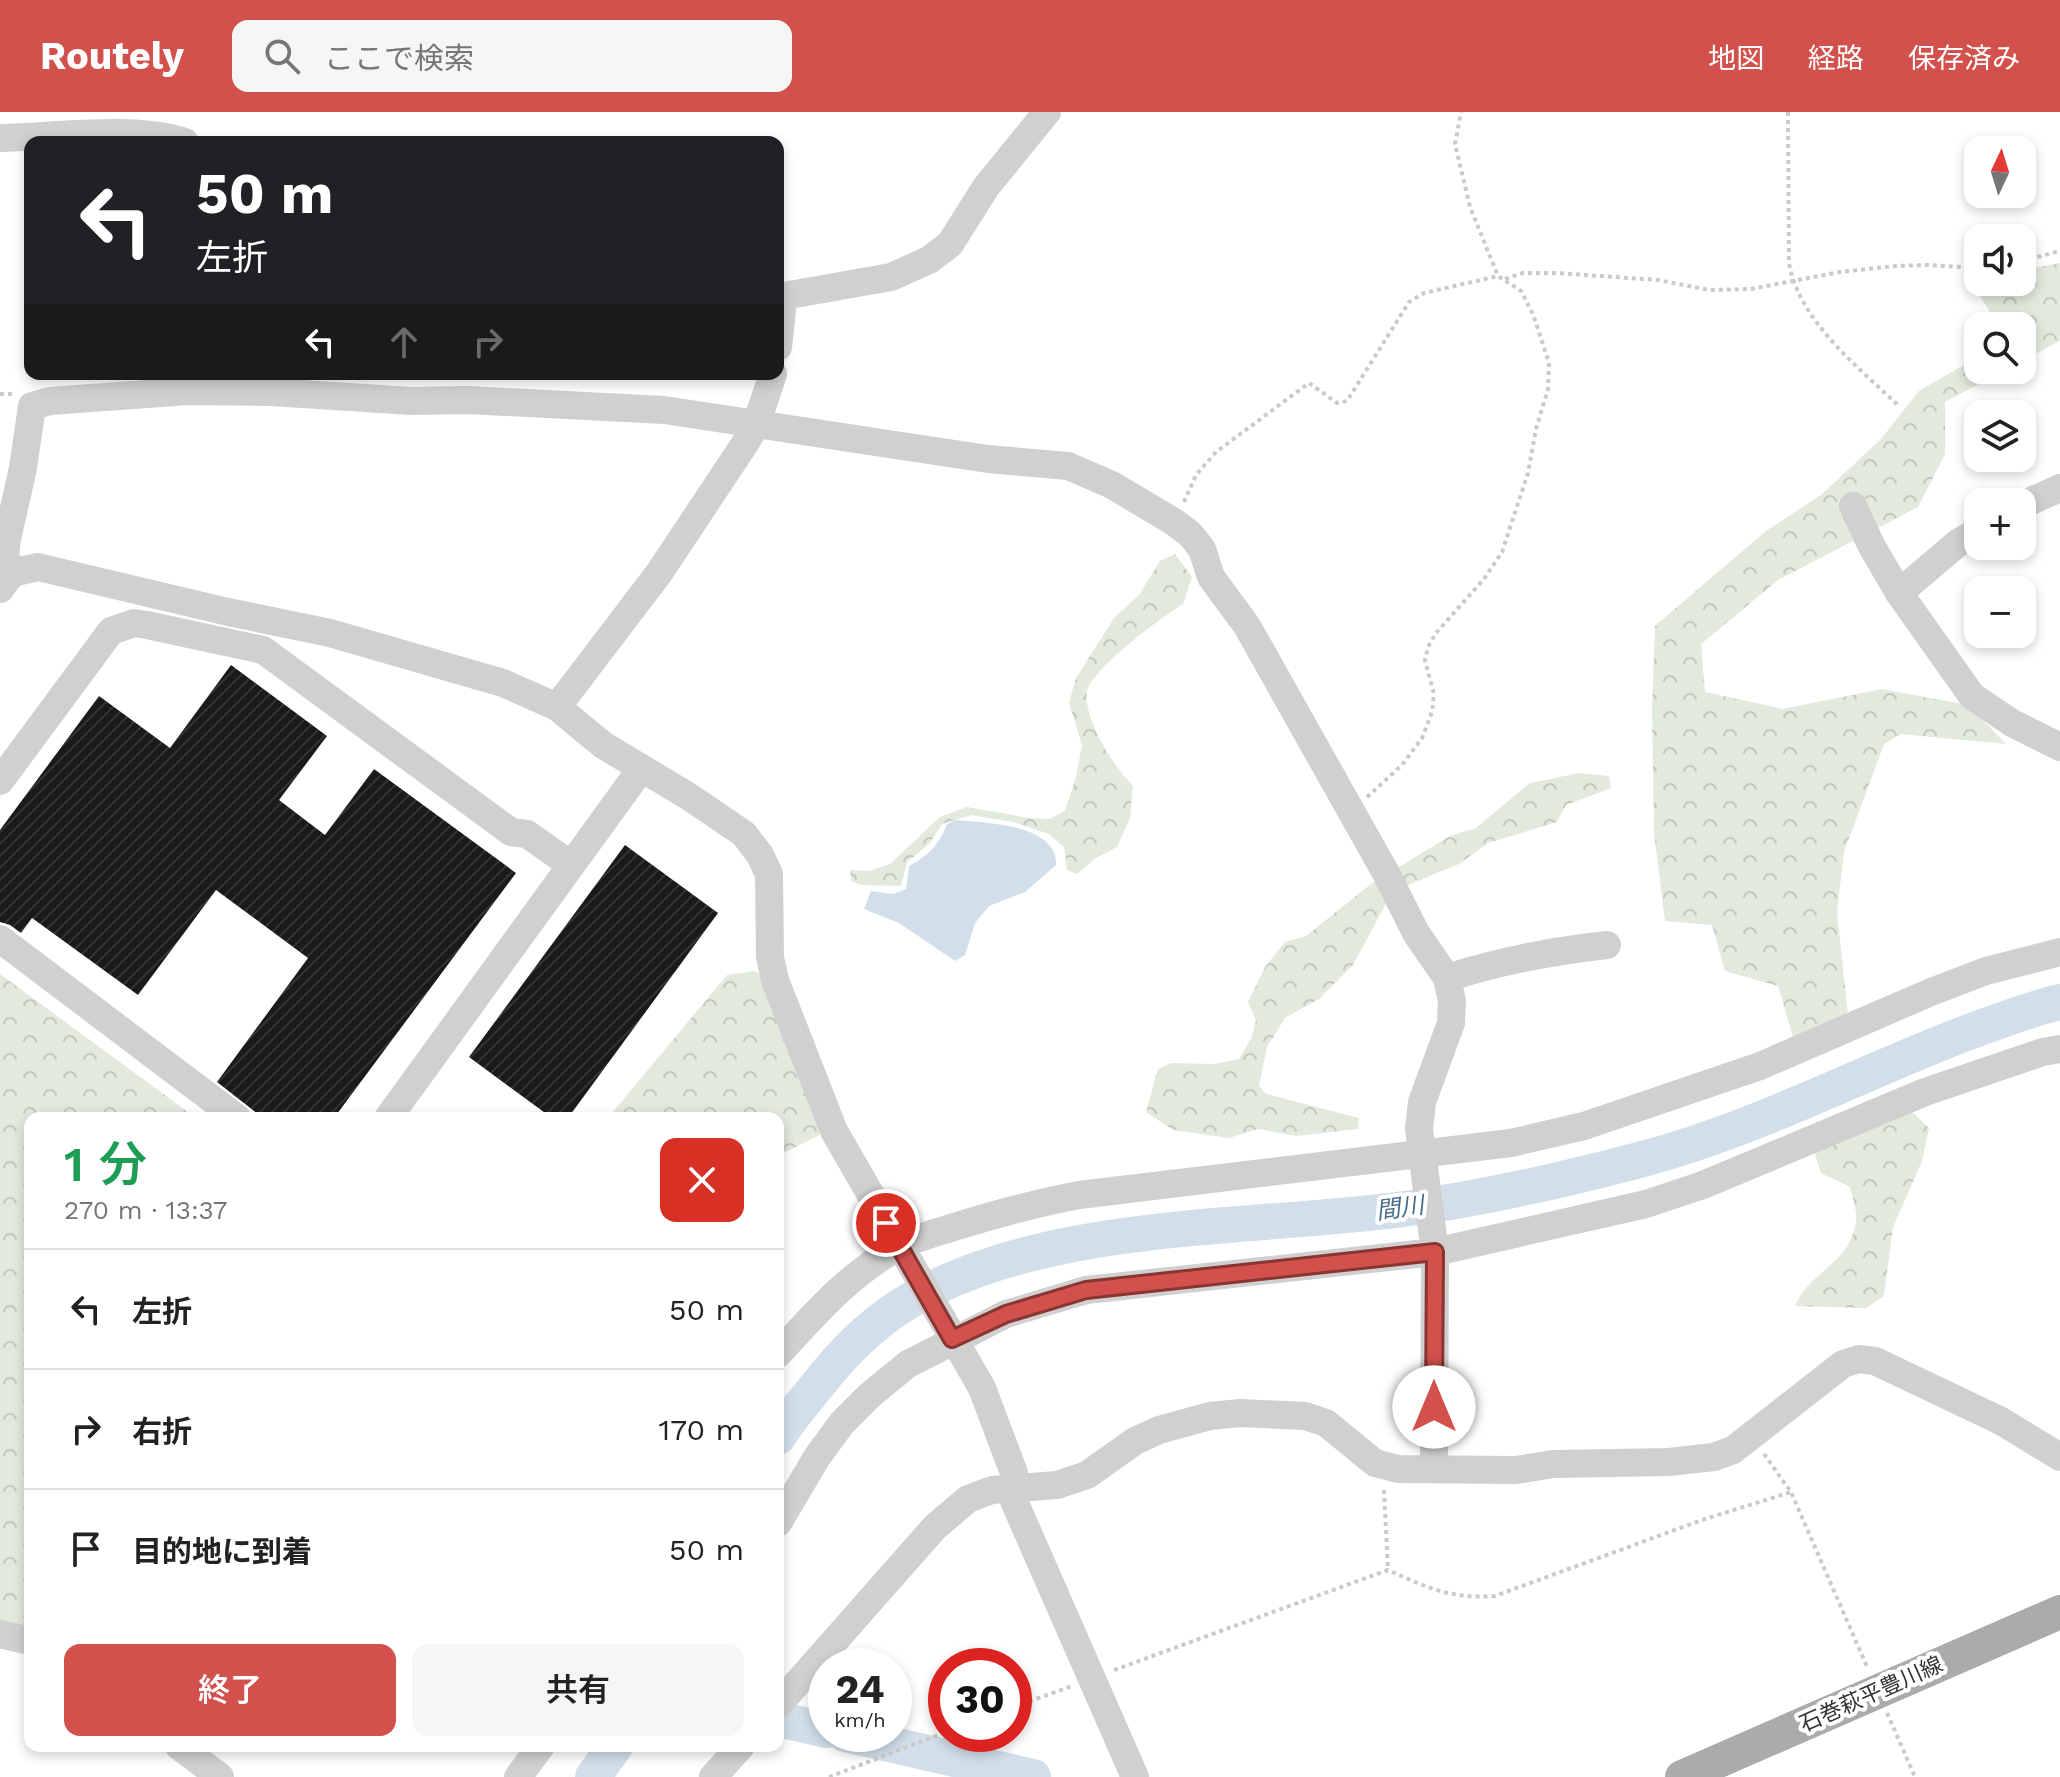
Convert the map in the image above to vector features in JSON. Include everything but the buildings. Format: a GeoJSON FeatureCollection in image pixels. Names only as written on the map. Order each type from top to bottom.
{"type":"FeatureCollection","features":[{"type":"Feature","properties":{"kind":"main road","name":"石巻萩平豊川線"},"geometry":{"type":"LineString","coordinates":[[1682,1777],[2060,1612]]}},
{"type":"Feature","properties":{"kind":"street"},"geometry":{"type":"LineString","coordinates":[[784,296],[891,277],[929,260],[950,244],[986,187],[1047,112]]}},
{"type":"Feature","properties":{"kind":"street"},"geometry":{"type":"LineString","coordinates":[[65,136],[157,136]]}},
{"type":"Feature","properties":{"kind":"street"},"geometry":{"type":"LineString","coordinates":[[0,138],[24,137]]}},
{"type":"Feature","properties":{"kind":"street"},"geometry":{"type":"LineString","coordinates":[[557,707],[659,573],[756,425],[771,380]]}},
{"type":"Feature","properties":{"kind":"street"},"geometry":{"type":"LineString","coordinates":[[1135,1777],[1014,1501],[1014,1473],[982,1388],[834,1131],[775,980],[770,957],[769,874],[760,855],[744,834],[603,745],[557,707],[503,683],[330,633],[38,567],[6,581],[7,539],[23,468],[32,406],[50,401],[188,391],[664,410],[988,459],[1068,466],[1112,485],[1190,534],[1202,549],[1211,577],[1247,626],[1387,875],[1416,933],[1447,978],[1452,1001],[1451,1023],[1422,1102],[1419,1129],[1434,1248],[1434,1469]]}},
{"type":"Feature","properties":{"kind":"street"},"geometry":{"type":"LineString","coordinates":[[2036,499],[2060,488]]}},
{"type":"Feature","properties":{"kind":"street"},"geometry":{"type":"LineString","coordinates":[[1853,506],[1899,593],[1972,696],[2012,723],[2060,747]]}},
{"type":"Feature","properties":{"kind":"street"},"geometry":{"type":"LineString","coordinates":[[1899,593],[1964,539]]}},
{"type":"Feature","properties":{"kind":"street"},"geometry":{"type":"LineString","coordinates":[[0,781],[111,631],[134,623],[263,650],[511,832],[527,834],[571,865]]}},
{"type":"Feature","properties":{"kind":"street"},"geometry":{"type":"LineString","coordinates":[[392,1112],[641,769]]}},
{"type":"Feature","properties":{"kind":"street"},"geometry":{"type":"LineString","coordinates":[[0,939],[229,1112]]}},
{"type":"Feature","properties":{"kind":"street"},"geometry":{"type":"LineString","coordinates":[[1447,978],[1479,967],[1554,951],[1607,945]]}},
{"type":"Feature","properties":{"kind":"street"},"geometry":{"type":"LineString","coordinates":[[784,1348],[835,1293],[902,1250],[1019,1207],[1079,1195],[1421,1159],[1584,1126],[1760,1066],[1986,971],[2060,952]]}},
{"type":"Feature","properties":{"kind":"street"},"geometry":{"type":"LineString","coordinates":[[784,1513],[817,1457],[842,1423],[908,1364],[950,1335],[1006,1314],[1086,1290],[1434,1248],[1661,1200],[1717,1180],[1925,1092],[2060,1049]]}},
{"type":"Feature","properties":{"kind":"street"},"geometry":{"type":"LineString","coordinates":[[784,1697],[935,1527],[968,1499],[992,1490],[1057,1485],[1087,1475],[1135,1441],[1159,1430],[1210,1416],[1240,1413],[1305,1416],[1326,1423],[1375,1463],[1385,1467],[1516,1470],[1553,1464],[1669,1462],[1714,1457],[1733,1450],[1843,1364],[1859,1359],[1875,1361],[1975,1409],[2060,1457]]}},
{"type":"Feature","properties":{"kind":"street"},"geometry":{"type":"LineString","coordinates":[[0,1634],[24,1640]]}},
{"type":"Feature","properties":{"kind":"street"},"geometry":{"type":"LineString","coordinates":[[187,1752],[207,1766]]}},
{"type":"Feature","properties":{"kind":"street"},"geometry":{"type":"LineString","coordinates":[[518,1777],[537,1752]]}},
{"type":"Feature","properties":{"kind":"street"},"geometry":{"type":"LineString","coordinates":[[713,1777],[736,1752]]}},
{"type":"Feature","properties":{"kind":"path"},"geometry":{"type":"LineString","coordinates":[[1461,112],[1455,144],[1457,162],[1470,207],[1498,276]]}},
{"type":"Feature","properties":{"kind":"path"},"geometry":{"type":"LineString","coordinates":[[1788,112],[1789,263],[1792,280],[1800,298],[1832,343],[1900,407]]}},
{"type":"Feature","properties":{"kind":"path"},"geometry":{"type":"LineString","coordinates":[[2036,257],[2060,251]]}},
{"type":"Feature","properties":{"kind":"path"},"geometry":{"type":"LineString","coordinates":[[1505,279],[1523,273],[1557,273],[1658,280],[1709,290],[1751,289],[1792,280],[1895,266],[1964,267]]}},
{"type":"Feature","properties":{"kind":"path"},"geometry":{"type":"LineString","coordinates":[[1174,522],[1196,475],[1216,452],[1309,383],[1337,403],[1347,401],[1409,302],[1424,293],[1498,276],[1521,291],[1533,314],[1549,363],[1548,389],[1519,504],[1502,552],[1428,647],[1425,661],[1434,694],[1432,712],[1422,738],[1383,785],[1350,811]]}},
{"type":"Feature","properties":{"kind":"path"},"geometry":{"type":"LineString","coordinates":[[1751,1436],[1791,1492],[1915,1777]]}},
{"type":"Feature","properties":{"kind":"path"},"geometry":{"type":"LineString","coordinates":[[1385,1467],[1388,1570]]}},
{"type":"Feature","properties":{"kind":"path"},"geometry":{"type":"LineString","coordinates":[[1032,1700],[1388,1570],[1439,1592],[1469,1598],[1495,1596],[1702,1520],[1791,1492]]}},
{"type":"Feature","properties":{"kind":"path"},"geometry":{"type":"LineString","coordinates":[[829,1777],[928,1739]]}},
{"type":"Feature","properties":{"kind":"green space"},"geometry":{"type":"Polygon","coordinates":[[[2060,263],[2060,341],[2036,354],[2036,312],[1990,312],[1980,296],[2036,296],[2036,267],[2060,263]]]}},
{"type":"Feature","properties":{"kind":"green space"},"geometry":{"type":"Polygon","coordinates":[[[1964,365],[1964,384],[1979,384],[1945,402],[1945,454],[1918,507],[1778,580],[1701,644],[1705,692],[1783,709],[1882,689],[1968,705],[2006,744],[1901,734],[1884,744],[1844,852],[1837,912],[1848,1016],[1794,1040],[1778,986],[1725,971],[1712,925],[1665,921],[1654,832],[1652,710],[1655,626],[1766,531],[1821,495],[1881,439],[1919,391],[1964,365]]]}},
{"type":"Feature","properties":{"kind":"green space"},"geometry":{"type":"Polygon","coordinates":[[[1175,554],[1192,577],[1183,604],[1114,657],[1091,682],[1087,692],[1095,729],[1109,755],[1133,786],[1130,818],[1117,847],[1096,858],[1077,874],[1067,870],[1064,847],[1049,834],[1013,822],[971,815],[942,824],[930,843],[907,862],[901,886],[861,885],[851,881],[850,870],[870,871],[890,864],[940,817],[967,807],[1050,819],[1065,811],[1082,745],[1069,703],[1076,678],[1114,618],[1139,595],[1160,561],[1175,554]]]}},
{"type":"Feature","properties":{"kind":"green space"},"geometry":{"type":"Polygon","coordinates":[[[1579,773],[1609,776],[1611,788],[1566,805],[1557,822],[1488,843],[1459,864],[1408,885],[1388,900],[1353,965],[1319,999],[1285,1018],[1267,1047],[1259,1086],[1266,1094],[1359,1118],[1358,1129],[1296,1136],[1258,1129],[1229,1138],[1173,1130],[1146,1112],[1158,1069],[1171,1063],[1214,1064],[1239,1059],[1252,1037],[1256,1020],[1248,1002],[1265,967],[1285,942],[1306,936],[1371,884],[1450,836],[1476,828],[1530,783],[1579,773]]]}},
{"type":"Feature","properties":{"kind":"green space"},"geometry":{"type":"Polygon","coordinates":[[[755,971],[770,981],[825,1132],[784,1153],[784,1112],[613,1112],[727,975],[755,971]]]}},
{"type":"Feature","properties":{"kind":"green space"},"geometry":{"type":"Polygon","coordinates":[[[0,974],[188,1112],[24,1112],[24,1631],[0,1627],[0,974]]]}},
{"type":"Feature","properties":{"kind":"green space"},"geometry":{"type":"Polygon","coordinates":[[[1911,1111],[1929,1128],[1922,1161],[1893,1227],[1884,1296],[1866,1308],[1795,1306],[1810,1284],[1847,1246],[1856,1219],[1850,1187],[1821,1173],[1814,1152],[1911,1111]]]}},
{"type":"Feature","properties":{"kind":"shaded area"},"geometry":{"type":"Polygon","coordinates":[[[956,820],[1018,828],[1033,834],[1045,841],[1053,851],[1056,865],[1025,892],[989,906],[975,923],[965,955],[955,961],[899,923],[864,909],[871,891],[893,894],[906,889],[909,866],[932,849],[947,824],[956,820]]]}},
{"type":"Feature","properties":{"kind":"waterway","name":"間川"},"geometry":{"type":"LineString","coordinates":[[784,1428],[835,1364],[889,1314],[956,1278],[1015,1258],[1079,1243],[1145,1233],[1404,1209],[1494,1194],[1584,1174],[1724,1133],[1961,1035],[2060,1002]]}},
{"type":"Feature","properties":{"kind":"waterway"},"geometry":{"type":"LineString","coordinates":[[784,1720],[808,1726]]}},
{"type":"Feature","properties":{"kind":"waterway"},"geometry":{"type":"LineString","coordinates":[[912,1749],[1033,1777]]}},
{"type":"Feature","properties":{"kind":"waterway","name":"間川"},"geometry":{"type":"LineString","coordinates":[[593,1777],[611,1752]]}},
{"type":"Feature","properties":{"kind":"route"},"geometry":{"type":"LineString","coordinates":[[886,1223],[952,1339],[1006,1314],[1086,1290],[1435,1252],[1434,1407]]}}]}
